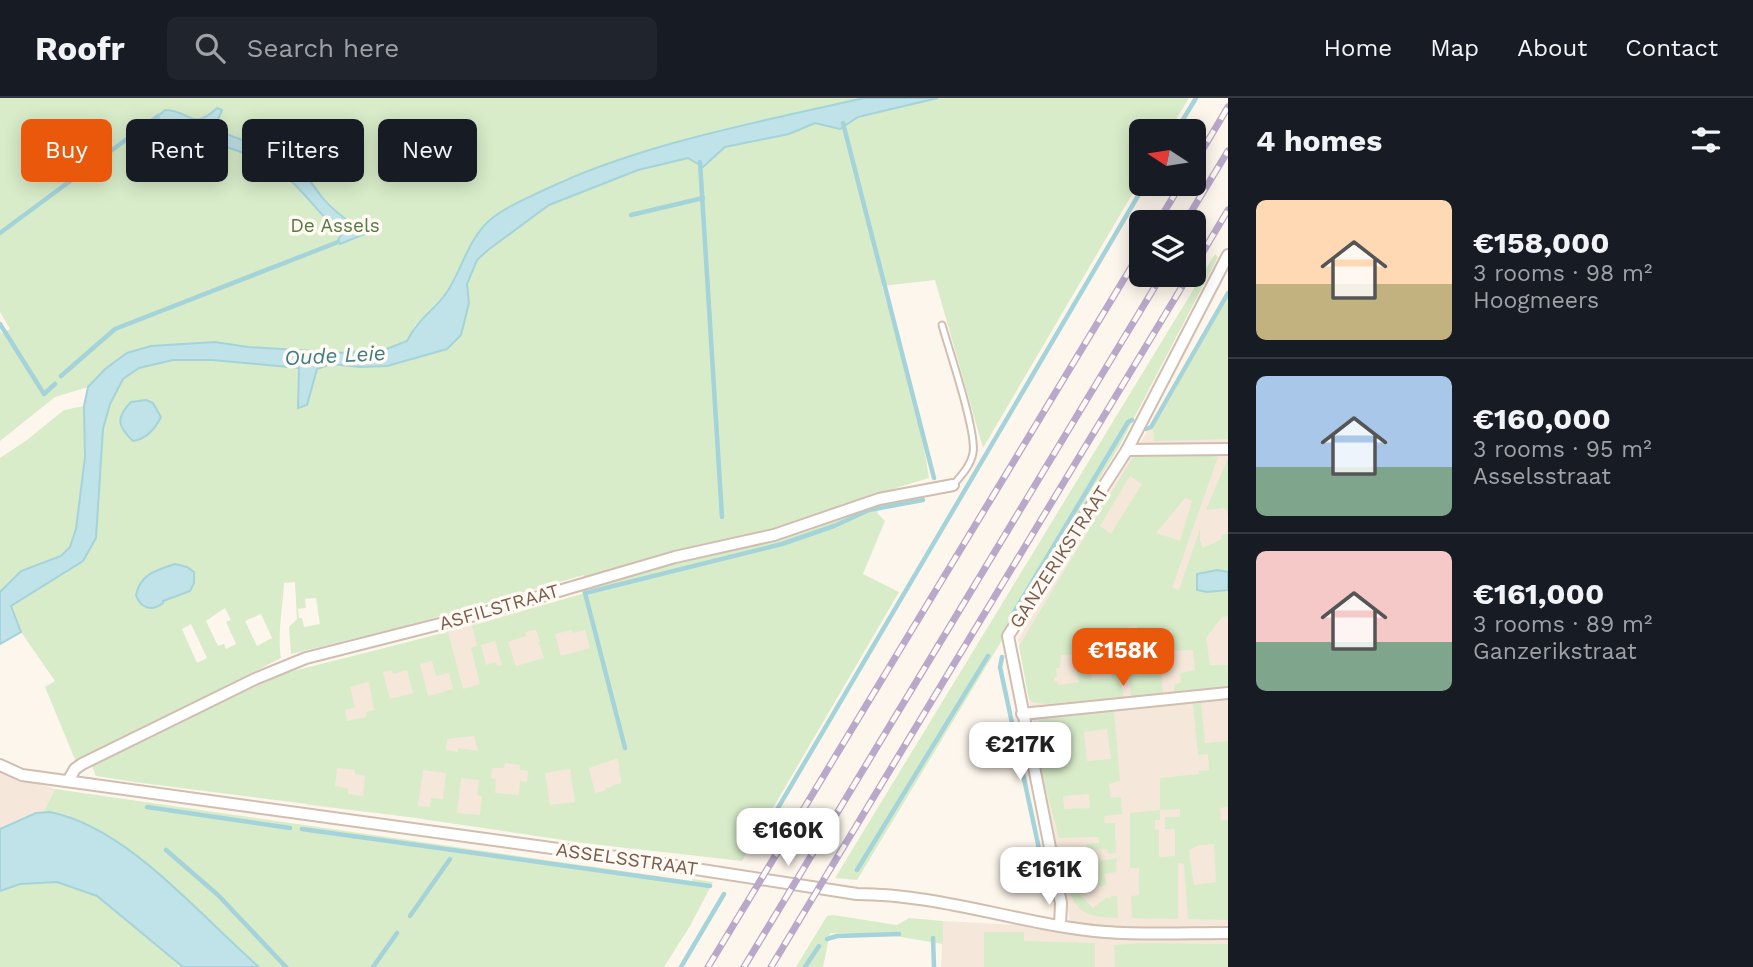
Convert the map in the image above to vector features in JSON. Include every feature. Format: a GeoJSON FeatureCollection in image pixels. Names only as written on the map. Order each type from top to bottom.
{"type":"FeatureCollection","features":[{"type":"Feature","properties":{"kind":"street","name":"GANZERIKSTRAAT"},"geometry":{"type":"LineString","coordinates":[[1060,925],[1061,903],[1008,636],[1127,450],[1228,255]]}},
{"type":"Feature","properties":{"kind":"street"},"geometry":{"type":"LineString","coordinates":[[1127,450],[1228,449]]}},
{"type":"Feature","properties":{"kind":"street","name":"ASFILSTRAAT"},"geometry":{"type":"LineString","coordinates":[[68,781],[75,769],[82,764],[286,665],[343,647],[487,612],[675,557],[774,535],[879,499],[953,485]]}},
{"type":"Feature","properties":{"kind":"street"},"geometry":{"type":"LineString","coordinates":[[1022,713],[1228,693]]}},
{"type":"Feature","properties":{"kind":"street","name":"ASSELSSTRAAT"},"geometry":{"type":"LineString","coordinates":[[0,765],[22,775],[631,859],[857,894],[878,894],[969,907],[1105,932],[1228,933]]}},
{"type":"Feature","properties":{"kind":"lane"},"geometry":{"type":"LineString","coordinates":[[942,325],[972,432],[974,452],[966,469],[953,485]]}},
{"type":"Feature","properties":{"kind":"shaded area"},"geometry":{"type":"Polygon","coordinates":[[[1209,330],[1228,337],[1228,967],[941,967],[943,921],[1071,928],[1018,639],[1164,404],[1200,340],[1209,330]]]}},
{"type":"Feature","properties":{"kind":"shaded area"},"geometry":{"type":"Polygon","coordinates":[[[582,594],[634,783],[632,849],[307,805],[329,664],[582,594]]]}},
{"type":"Feature","properties":{"kind":"shaded area"},"geometry":{"type":"Polygon","coordinates":[[[0,772],[55,789],[43,813],[36,813],[0,829],[0,772]]]}},
{"type":"Feature","properties":{"kind":"green space","name":"De Assels"},"geometry":{"type":"Polygon","coordinates":[[[0,98],[864,98],[753,123],[634,156],[565,179],[502,211],[470,246],[446,293],[415,325],[407,341],[384,350],[346,353],[248,347],[215,342],[151,346],[127,353],[105,369],[88,387],[55,397],[0,441],[0,331],[2,334],[10,329],[0,312],[0,98]]]}},
{"type":"Feature","properties":{"kind":"green space"},"geometry":{"type":"Polygon","coordinates":[[[938,98],[1189,98],[1176,119],[1129,119],[1131,196],[983,448],[935,280],[882,286],[920,422],[929,478],[876,494],[878,514],[885,521],[863,574],[899,592],[742,861],[583,843],[409,817],[134,782],[96,776],[91,764],[285,673],[448,632],[463,689],[480,684],[471,648],[477,646],[472,626],[582,594],[584,575],[409,625],[291,654],[289,627],[297,619],[295,582],[284,583],[280,630],[281,658],[76,762],[45,687],[55,681],[21,632],[11,606],[83,561],[96,538],[103,429],[110,404],[123,379],[139,368],[173,360],[212,360],[299,368],[299,408],[307,405],[317,369],[388,365],[447,349],[469,303],[467,284],[477,260],[549,205],[638,170],[688,158],[703,167],[725,147],[789,134],[815,123],[840,129],[858,117],[938,98]],[[316,598],[305,599],[306,608],[298,609],[304,627],[320,624],[316,598]],[[225,608],[206,621],[218,646],[224,644],[226,649],[236,644],[226,622],[231,620],[225,608]],[[261,614],[245,621],[257,646],[272,638],[261,614]],[[191,624],[182,629],[197,663],[207,658],[191,624]],[[536,630],[525,632],[526,636],[508,642],[516,666],[544,658],[536,630]],[[585,630],[555,634],[561,656],[590,648],[585,630]],[[495,641],[481,645],[486,665],[496,662],[497,666],[502,665],[495,641]],[[432,661],[420,664],[428,696],[453,689],[449,673],[436,676],[432,661]],[[392,670],[383,672],[390,699],[413,693],[407,670],[393,674],[392,670]],[[369,682],[350,687],[355,707],[345,710],[347,721],[366,717],[366,712],[374,710],[369,682]],[[474,736],[447,739],[446,750],[458,752],[458,748],[478,751],[474,736]],[[618,758],[589,768],[595,793],[621,783],[618,758]],[[505,763],[504,768],[492,768],[491,778],[496,779],[495,793],[519,795],[520,781],[527,782],[528,771],[520,770],[520,765],[505,763]],[[337,768],[335,786],[348,788],[348,794],[363,796],[365,776],[355,774],[355,770],[337,768]],[[570,769],[545,773],[550,805],[575,802],[570,769]],[[423,770],[418,806],[430,807],[431,798],[443,799],[446,773],[423,770]],[[461,778],[457,813],[480,815],[482,796],[477,795],[479,780],[461,778]]]}},
{"type":"Feature","properties":{"kind":"green space"},"geometry":{"type":"Polygon","coordinates":[[[1215,254],[1218,257],[1206,280],[1206,269],[1215,254]]]}},
{"type":"Feature","properties":{"kind":"green space"},"geometry":{"type":"Polygon","coordinates":[[[1195,287],[1202,287],[1120,445],[857,880],[835,878],[1195,287]]]}},
{"type":"Feature","properties":{"kind":"green space"},"geometry":{"type":"Polygon","coordinates":[[[1228,297],[1228,439],[1154,441],[1153,427],[1228,297]]]}},
{"type":"Feature","properties":{"kind":"green space"},"geometry":{"type":"Polygon","coordinates":[[[84,406],[83,484],[77,526],[71,543],[64,554],[21,572],[0,592],[0,458],[64,410],[84,406]]]}},
{"type":"Feature","properties":{"kind":"green space"},"geometry":{"type":"Polygon","coordinates":[[[1133,457],[1218,457],[1172,588],[1179,590],[1200,529],[1203,548],[1222,539],[1221,535],[1227,534],[1228,529],[1228,616],[1222,617],[1206,638],[1210,665],[1228,665],[1228,687],[1174,692],[1174,685],[1181,682],[1180,673],[1195,670],[1193,650],[1168,651],[1168,638],[1172,637],[1172,631],[1160,628],[1157,630],[1163,693],[1131,697],[1128,663],[1153,661],[1152,646],[1134,648],[1133,638],[1124,638],[1123,633],[1138,631],[1137,626],[1117,629],[1123,697],[1036,703],[1029,700],[1019,646],[1133,457]],[[1130,476],[1100,526],[1111,534],[1142,484],[1130,476]],[[1185,498],[1156,533],[1180,541],[1192,501],[1185,498]],[[1078,654],[1061,655],[1060,668],[1056,668],[1057,677],[1054,677],[1054,682],[1058,682],[1058,685],[1079,682],[1075,665],[1079,665],[1078,654]],[[1090,659],[1092,680],[1112,677],[1110,660],[1090,659]]]}},
{"type":"Feature","properties":{"kind":"green space"},"geometry":{"type":"Polygon","coordinates":[[[1228,458],[1228,516],[1227,510],[1223,508],[1206,510],[1228,458]]]}},
{"type":"Feature","properties":{"kind":"green space"},"geometry":{"type":"Polygon","coordinates":[[[1201,703],[1205,743],[1228,741],[1228,807],[1220,808],[1221,820],[1228,820],[1228,920],[1188,919],[1184,864],[1178,863],[1178,919],[1132,918],[1131,896],[1139,895],[1139,868],[1130,868],[1130,813],[1160,810],[1160,778],[1199,774],[1199,771],[1209,770],[1208,754],[1198,755],[1193,704],[1201,703]],[[1180,809],[1160,810],[1160,820],[1155,820],[1155,829],[1159,830],[1159,857],[1175,856],[1175,832],[1174,829],[1165,829],[1165,817],[1180,817],[1180,809]],[[1214,844],[1200,845],[1189,850],[1194,885],[1216,882],[1214,844]]]}},
{"type":"Feature","properties":{"kind":"green space"},"geometry":{"type":"Polygon","coordinates":[[[1114,711],[1120,781],[1109,784],[1111,798],[1121,797],[1122,814],[1104,816],[1105,823],[1115,823],[1116,853],[1108,854],[1107,849],[1085,850],[1086,844],[1099,843],[1099,837],[1059,838],[1034,736],[1037,723],[1047,717],[1114,711]],[[1107,729],[1084,732],[1087,761],[1111,759],[1107,729]],[[1069,733],[1052,734],[1053,757],[1071,756],[1069,733]],[[1089,794],[1063,796],[1064,809],[1090,808],[1089,794]]]}},
{"type":"Feature","properties":{"kind":"green space"},"geometry":{"type":"Polygon","coordinates":[[[55,789],[713,882],[664,967],[259,967],[143,860],[50,812],[43,813],[55,789]]]}},
{"type":"Feature","properties":{"kind":"green space"},"geometry":{"type":"Polygon","coordinates":[[[1117,858],[1116,872],[1104,874],[1107,884],[1101,887],[1094,881],[1080,895],[1093,908],[1107,897],[1110,899],[1111,896],[1117,896],[1118,918],[1088,914],[1072,898],[1065,878],[1098,874],[1098,868],[1086,869],[1086,863],[1117,858]]]}},
{"type":"Feature","properties":{"kind":"green space"},"geometry":{"type":"Polygon","coordinates":[[[57,882],[97,896],[183,967],[0,967],[0,891],[20,884],[57,882]]]}},
{"type":"Feature","properties":{"kind":"green space"},"geometry":{"type":"Polygon","coordinates":[[[827,916],[897,925],[909,918],[943,921],[943,944],[895,936],[830,933],[823,967],[796,967],[827,916]]]}},
{"type":"Feature","properties":{"kind":"green space"},"geometry":{"type":"Polygon","coordinates":[[[984,932],[1024,932],[1024,941],[1095,943],[1095,967],[984,967],[984,932]]]}},
{"type":"Feature","properties":{"kind":"green space"},"geometry":{"type":"Polygon","coordinates":[[[1228,944],[1228,967],[1115,967],[1114,945],[1228,944]]]}},
{"type":"Feature","properties":{"kind":"water","name":"Oude Leie"},"geometry":{"type":"Polygon","coordinates":[[[864,98],[938,98],[858,117],[840,129],[815,123],[789,134],[725,147],[703,167],[688,158],[638,170],[549,205],[477,260],[467,284],[469,303],[461,335],[447,349],[387,366],[331,364],[317,369],[307,405],[298,408],[299,368],[212,360],[173,360],[139,368],[123,379],[110,404],[103,429],[96,538],[83,561],[11,606],[21,632],[0,644],[0,592],[21,571],[61,556],[70,547],[76,529],[85,457],[84,406],[88,387],[105,369],[127,353],[151,346],[215,342],[248,347],[346,353],[384,350],[407,341],[416,326],[447,292],[483,226],[515,204],[579,174],[658,147],[864,98]]]}},
{"type":"Feature","properties":{"kind":"water"},"geometry":{"type":"Polygon","coordinates":[[[217,108],[222,110],[218,119],[196,119],[209,115],[217,108]]]}},
{"type":"Feature","properties":{"kind":"water"},"geometry":{"type":"Polygon","coordinates":[[[165,110],[196,119],[159,119],[158,116],[165,110]]]}},
{"type":"Feature","properties":{"kind":"water"},"geometry":{"type":"Polygon","coordinates":[[[228,134],[242,139],[242,153],[228,148],[228,134]]]}},
{"type":"Feature","properties":{"kind":"water"},"geometry":{"type":"Polygon","coordinates":[[[291,182],[310,182],[331,207],[367,233],[340,244],[338,240],[342,233],[291,182]]]}},
{"type":"Feature","properties":{"kind":"water"},"geometry":{"type":"Polygon","coordinates":[[[146,400],[153,403],[161,417],[150,433],[133,441],[120,422],[122,413],[131,402],[146,400]]]}},
{"type":"Feature","properties":{"kind":"water"},"geometry":{"type":"Polygon","coordinates":[[[175,564],[194,572],[194,583],[190,591],[163,601],[155,607],[143,606],[136,595],[141,582],[150,574],[175,564]]]}},
{"type":"Feature","properties":{"kind":"water"},"geometry":{"type":"Polygon","coordinates":[[[1217,570],[1228,572],[1228,590],[1197,590],[1197,574],[1217,570]]]}},
{"type":"Feature","properties":{"kind":"water"},"geometry":{"type":"Polygon","coordinates":[[[50,812],[79,821],[135,854],[259,967],[183,967],[97,896],[57,882],[20,884],[0,891],[0,829],[36,813],[50,812]]]}},
{"type":"Feature","properties":{"kind":"waterway"},"geometry":{"type":"LineString","coordinates":[[1183,119],[1196,98]]}},
{"type":"Feature","properties":{"kind":"waterway"},"geometry":{"type":"LineString","coordinates":[[0,233],[158,116]]}},
{"type":"Feature","properties":{"kind":"waterway"},"geometry":{"type":"LineString","coordinates":[[843,123],[934,478]]}},
{"type":"Feature","properties":{"kind":"waterway"},"geometry":{"type":"LineString","coordinates":[[700,162],[722,517]]}},
{"type":"Feature","properties":{"kind":"waterway"},"geometry":{"type":"LineString","coordinates":[[755,847],[1138,196]]}},
{"type":"Feature","properties":{"kind":"waterway"},"geometry":{"type":"LineString","coordinates":[[631,215],[703,198]]}},
{"type":"Feature","properties":{"kind":"waterway"},"geometry":{"type":"LineString","coordinates":[[61,376],[115,329],[338,242]]}},
{"type":"Feature","properties":{"kind":"waterway"},"geometry":{"type":"LineString","coordinates":[[1146,429],[1151,427],[1228,293]]}},
{"type":"Feature","properties":{"kind":"waterway"},"geometry":{"type":"LineString","coordinates":[[0,324],[44,394],[55,384]]}},
{"type":"Feature","properties":{"kind":"waterway"},"geometry":{"type":"LineString","coordinates":[[1013,614],[1128,422],[1132,420]]}},
{"type":"Feature","properties":{"kind":"waterway"},"geometry":{"type":"LineString","coordinates":[[625,748],[585,593],[782,544],[834,526],[869,510],[923,500]]}},
{"type":"Feature","properties":{"kind":"waterway"},"geometry":{"type":"LineString","coordinates":[[857,870],[988,656]]}},
{"type":"Feature","properties":{"kind":"waterway"},"geometry":{"type":"LineString","coordinates":[[1002,657],[1000,667],[1049,895]]}},
{"type":"Feature","properties":{"kind":"waterway"},"geometry":{"type":"LineString","coordinates":[[147,807],[290,828]]}},
{"type":"Feature","properties":{"kind":"waterway"},"geometry":{"type":"LineString","coordinates":[[302,829],[710,886]]}},
{"type":"Feature","properties":{"kind":"waterway"},"geometry":{"type":"LineString","coordinates":[[166,850],[218,895],[286,967]]}},
{"type":"Feature","properties":{"kind":"waterway"},"geometry":{"type":"LineString","coordinates":[[410,916],[450,859]]}},
{"type":"Feature","properties":{"kind":"waterway"},"geometry":{"type":"LineString","coordinates":[[681,967],[724,894]]}},
{"type":"Feature","properties":{"kind":"waterway"},"geometry":{"type":"LineString","coordinates":[[373,967],[397,933]]}},
{"type":"Feature","properties":{"kind":"waterway"},"geometry":{"type":"LineString","coordinates":[[827,939],[837,936],[899,934]]}},
{"type":"Feature","properties":{"kind":"waterway"},"geometry":{"type":"LineString","coordinates":[[933,938],[934,967]]}},
{"type":"Feature","properties":{"kind":"waterway"},"geometry":{"type":"LineString","coordinates":[[805,967],[819,946]]}},
{"type":"Feature","properties":{"kind":"railway"},"geometry":{"type":"LineString","coordinates":[[1206,144],[1228,107]]}},
{"type":"Feature","properties":{"kind":"railway"},"geometry":{"type":"LineString","coordinates":[[1192,210],[1228,151]]}},
{"type":"Feature","properties":{"kind":"railway"},"geometry":{"type":"LineString","coordinates":[[1165,210],[1174,196]]}},
{"type":"Feature","properties":{"kind":"railway"},"geometry":{"type":"LineString","coordinates":[[1206,247],[1228,210]]}},
{"type":"Feature","properties":{"kind":"railway"},"geometry":{"type":"LineString","coordinates":[[708,967],[1129,271]]}},
{"type":"Feature","properties":{"kind":"railway"},"geometry":{"type":"LineString","coordinates":[[744,967],[1155,287]]}},
{"type":"Feature","properties":{"kind":"railway"},"geometry":{"type":"LineString","coordinates":[[771,967],[1182,287]]}}]}
